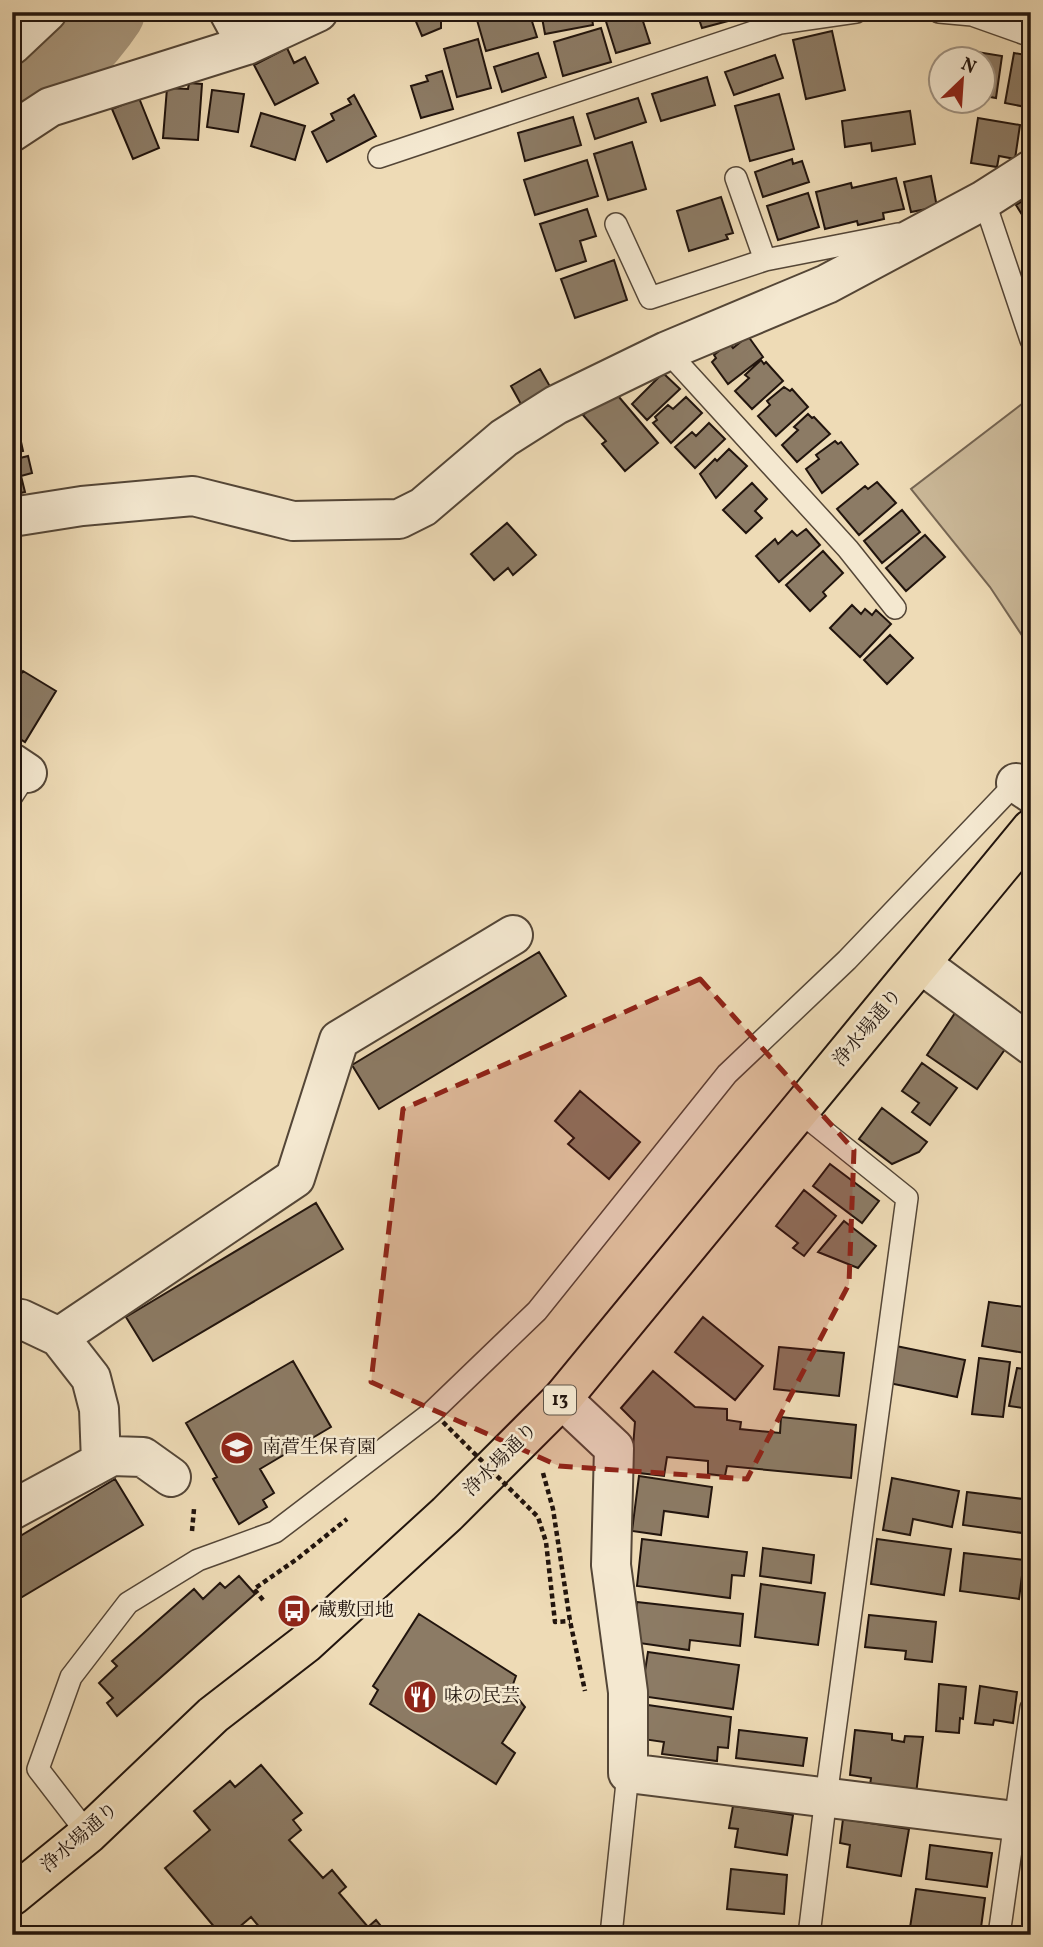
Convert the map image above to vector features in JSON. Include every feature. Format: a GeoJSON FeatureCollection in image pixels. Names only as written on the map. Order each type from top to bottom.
{"type":"FeatureCollection","features":[{"type":"Feature","properties":{"kind":"main road","name":"浄水場通り"},"geometry":{"type":"LineString","coordinates":[[12,1896],[88,1834],[213,1715],[304,1644],[447,1514],[562,1399],[1031,830]]}},
{"type":"Feature","properties":{"kind":"street"},"geometry":{"type":"LineString","coordinates":[[12,45],[47,12]]}},
{"type":"Feature","properties":{"kind":"street"},"geometry":{"type":"LineString","coordinates":[[229,12],[247,45]]}},
{"type":"Feature","properties":{"kind":"street"},"geometry":{"type":"LineString","coordinates":[[12,132],[50,107],[247,45],[317,12]]}},
{"type":"Feature","properties":{"kind":"street"},"geometry":{"type":"LineString","coordinates":[[12,517],[82,506],[193,496],[293,521],[400,519],[423,508],[504,438],[556,405],[667,351],[827,284],[984,200],[1031,170]]}},
{"type":"Feature","properties":{"kind":"street"},"geometry":{"type":"LineString","coordinates":[[59,1337],[295,1178],[339,1040],[513,935]]}},
{"type":"Feature","properties":{"kind":"street"},"geometry":{"type":"LineString","coordinates":[[921,964],[1031,1045]]}},
{"type":"Feature","properties":{"kind":"street"},"geometry":{"type":"LineString","coordinates":[[12,1318],[21,1319],[59,1337],[91,1378],[99,1409],[101,1462]]}},
{"type":"Feature","properties":{"kind":"street"},"geometry":{"type":"LineString","coordinates":[[562,1399],[614,1448],[611,1565],[628,1692],[628,1773],[1023,1822]]}},
{"type":"Feature","properties":{"kind":"street"},"geometry":{"type":"LineString","coordinates":[[12,1510],[112,1456],[143,1457],[171,1477]]}},
{"type":"Feature","properties":{"kind":"lane"},"geometry":{"type":"LineString","coordinates":[[379,158],[780,23],[856,12]]}},
{"type":"Feature","properties":{"kind":"lane"},"geometry":{"type":"LineString","coordinates":[[939,12],[972,15],[1031,36]]}},
{"type":"Feature","properties":{"kind":"lane"},"geometry":{"type":"LineString","coordinates":[[736,178],[765,260]]}},
{"type":"Feature","properties":{"kind":"lane"},"geometry":{"type":"LineString","coordinates":[[984,200],[1031,340]]}},
{"type":"Feature","properties":{"kind":"lane"},"geometry":{"type":"LineString","coordinates":[[616,224],[650,298],[765,260],[900,233],[927,231]]}},
{"type":"Feature","properties":{"kind":"lane"},"geometry":{"type":"LineString","coordinates":[[667,351],[848,549],[895,608]]}},
{"type":"Feature","properties":{"kind":"lane"},"geometry":{"type":"LineString","coordinates":[[88,1834],[38,1769],[71,1677],[128,1603],[190,1565],[275,1532],[431,1413],[537,1311],[727,1074],[1023,788]]}},
{"type":"Feature","properties":{"kind":"lane"},"geometry":{"type":"LineString","coordinates":[[799,1111],[907,1198],[809,1935]]}},
{"type":"Feature","properties":{"kind":"lane"},"geometry":{"type":"LineString","coordinates":[[999,1935],[1023,1822],[1031,1708]]}},
{"type":"Feature","properties":{"kind":"lane"},"geometry":{"type":"LineString","coordinates":[[611,1935],[628,1773]]}},
{"type":"Feature","properties":{"kind":"path"},"geometry":{"type":"LineString","coordinates":[[443,1422],[538,1517],[546,1542],[555,1622],[570,1621]]}},
{"type":"Feature","properties":{"kind":"path"},"geometry":{"type":"LineString","coordinates":[[543,1473],[553,1509],[570,1621],[587,1700]]}},
{"type":"Feature","properties":{"kind":"path"},"geometry":{"type":"LineString","coordinates":[[171,1477],[194,1509],[190,1565]]}},
{"type":"Feature","properties":{"kind":"path"},"geometry":{"type":"LineString","coordinates":[[263,1600],[254,1589],[298,1559]]}},
{"type":"Feature","properties":{"kind":"highlighted area"},"geometry":{"type":"Polygon","coordinates":[[[700,979],[854,1150],[849,1284],[747,1479],[559,1466],[371,1382],[403,1109],[700,979]]]}},
{"type":"Feature","properties":{"kind":"shaded area"},"geometry":{"type":"Polygon","coordinates":[[[1031,397],[1031,649],[990,587],[911,489],[1031,397]]]}},
{"type":"Feature","properties":{"kind":"building"},"geometry":{"type":"Polygon","coordinates":[[[412,12],[455,14],[441,21],[441,28],[422,36],[412,12]]]}},
{"type":"Feature","properties":{"kind":"building"},"geometry":{"type":"Polygon","coordinates":[[[504,12],[529,12],[537,37],[486,51],[477,20],[504,12]]]}},
{"type":"Feature","properties":{"kind":"building"},"geometry":{"type":"Polygon","coordinates":[[[541,12],[591,12],[593,25],[545,34],[541,12]]]}},
{"type":"Feature","properties":{"kind":"building"},"geometry":{"type":"Polygon","coordinates":[[[603,12],[640,12],[650,43],[616,53],[603,12]]]}},
{"type":"Feature","properties":{"kind":"building"},"geometry":{"type":"Polygon","coordinates":[[[691,12],[725,12],[728,21],[702,28],[697,13],[692,15],[691,12]]]}},
{"type":"Feature","properties":{"kind":"building"},"geometry":{"type":"Polygon","coordinates":[[[601,28],[611,62],[563,76],[554,42],[601,28]]]}},
{"type":"Feature","properties":{"kind":"building"},"geometry":{"type":"Polygon","coordinates":[[[832,31],[845,90],[806,99],[793,40],[832,31]]]}},
{"type":"Feature","properties":{"kind":"building"},"geometry":{"type":"Polygon","coordinates":[[[478,39],[491,88],[457,97],[444,49],[478,39]]]}},
{"type":"Feature","properties":{"kind":"building"},"geometry":{"type":"Polygon","coordinates":[[[287,48],[294,63],[305,57],[318,83],[275,105],[254,65],[287,48]]]}},
{"type":"Feature","properties":{"kind":"building"},"geometry":{"type":"Polygon","coordinates":[[[538,53],[546,77],[502,92],[494,67],[538,53]]]}},
{"type":"Feature","properties":{"kind":"building"},"geometry":{"type":"Polygon","coordinates":[[[1014,53],[1031,56],[1031,108],[1005,103],[1014,53]]]}},
{"type":"Feature","properties":{"kind":"building"},"geometry":{"type":"Polygon","coordinates":[[[775,55],[783,78],[734,95],[725,72],[775,55]]]}},
{"type":"Feature","properties":{"kind":"building"},"geometry":{"type":"Polygon","coordinates":[[[998,55],[1002,56],[998,84],[998,55]]]}},
{"type":"Feature","properties":{"kind":"building"},"geometry":{"type":"Polygon","coordinates":[[[442,71],[453,109],[421,118],[411,86],[428,81],[426,76],[442,71]]]}},
{"type":"Feature","properties":{"kind":"building"},"geometry":{"type":"Polygon","coordinates":[[[707,77],[715,105],[661,121],[652,94],[707,77]]]}},
{"type":"Feature","properties":{"kind":"building"},"geometry":{"type":"Polygon","coordinates":[[[189,83],[202,84],[198,140],[163,138],[167,88],[188,89],[189,83]]]}},
{"type":"Feature","properties":{"kind":"building"},"geometry":{"type":"Polygon","coordinates":[[[212,90],[244,94],[238,132],[207,127],[212,90]]]}},
{"type":"Feature","properties":{"kind":"building"},"geometry":{"type":"Polygon","coordinates":[[[779,94],[794,149],[750,161],[735,106],[779,94]]]}},
{"type":"Feature","properties":{"kind":"building"},"geometry":{"type":"Polygon","coordinates":[[[354,95],[376,136],[327,162],[312,132],[334,120],[331,114],[351,104],[348,99],[354,95]]]}},
{"type":"Feature","properties":{"kind":"building"},"geometry":{"type":"Polygon","coordinates":[[[139,98],[159,148],[133,159],[112,109],[139,98]]]}},
{"type":"Feature","properties":{"kind":"building"},"geometry":{"type":"Polygon","coordinates":[[[638,98],[646,122],[595,139],[587,114],[638,98]]]}},
{"type":"Feature","properties":{"kind":"building"},"geometry":{"type":"Polygon","coordinates":[[[910,111],[915,144],[872,151],[871,143],[845,147],[842,121],[910,111]]]}},
{"type":"Feature","properties":{"kind":"building"},"geometry":{"type":"Polygon","coordinates":[[[261,113],[305,126],[295,160],[251,146],[261,113]]]}},
{"type":"Feature","properties":{"kind":"building"},"geometry":{"type":"Polygon","coordinates":[[[573,117],[581,145],[525,161],[518,133],[573,117]]]}},
{"type":"Feature","properties":{"kind":"building"},"geometry":{"type":"Polygon","coordinates":[[[978,118],[1020,125],[1015,159],[999,156],[997,167],[971,163],[978,118]]]}},
{"type":"Feature","properties":{"kind":"building"},"geometry":{"type":"Polygon","coordinates":[[[632,142],[646,189],[608,200],[594,154],[632,142]]]}},
{"type":"Feature","properties":{"kind":"building"},"geometry":{"type":"Polygon","coordinates":[[[792,159],[793,164],[802,161],[809,182],[763,197],[755,172],[792,159]]]}},
{"type":"Feature","properties":{"kind":"building"},"geometry":{"type":"Polygon","coordinates":[[[587,160],[598,196],[535,215],[524,180],[587,160]]]}},
{"type":"Feature","properties":{"kind":"building"},"geometry":{"type":"Polygon","coordinates":[[[931,176],[937,207],[911,212],[904,182],[931,176]]]}},
{"type":"Feature","properties":{"kind":"building"},"geometry":{"type":"Polygon","coordinates":[[[896,178],[904,209],[883,213],[884,219],[858,225],[857,221],[825,229],[816,192],[851,183],[852,188],[896,178]]]}},
{"type":"Feature","properties":{"kind":"building"},"geometry":{"type":"Polygon","coordinates":[[[808,193],[819,227],[778,240],[767,206],[808,193]]]}},
{"type":"Feature","properties":{"kind":"building"},"geometry":{"type":"Polygon","coordinates":[[[1031,196],[1031,229],[1016,205],[1031,196]]]}},
{"type":"Feature","properties":{"kind":"building"},"geometry":{"type":"Polygon","coordinates":[[[721,197],[733,233],[726,235],[728,239],[689,251],[677,211],[721,197]]]}},
{"type":"Feature","properties":{"kind":"building"},"geometry":{"type":"Polygon","coordinates":[[[587,209],[596,236],[580,241],[586,261],[556,271],[540,224],[587,209]]]}},
{"type":"Feature","properties":{"kind":"building"},"geometry":{"type":"Polygon","coordinates":[[[614,260],[627,300],[575,318],[561,279],[614,260]]]}},
{"type":"Feature","properties":{"kind":"building"},"geometry":{"type":"Polygon","coordinates":[[[748,336],[763,357],[728,384],[712,362],[716,358],[714,355],[729,343],[733,348],[748,336]]]}},
{"type":"Feature","properties":{"kind":"building"},"geometry":{"type":"Polygon","coordinates":[[[761,360],[783,381],[752,409],[735,391],[749,378],[745,375],[761,360]]]}},
{"type":"Feature","properties":{"kind":"building"},"geometry":{"type":"Polygon","coordinates":[[[540,369],[552,390],[522,406],[511,386],[540,369]]]}},
{"type":"Feature","properties":{"kind":"building"},"geometry":{"type":"Polygon","coordinates":[[[663,373],[680,389],[647,420],[632,404],[663,373]]]}},
{"type":"Feature","properties":{"kind":"building"},"geometry":{"type":"Polygon","coordinates":[[[784,387],[790,391],[792,389],[808,407],[776,436],[758,416],[770,405],[767,401],[784,387]]]}},
{"type":"Feature","properties":{"kind":"building"},"geometry":{"type":"Polygon","coordinates":[[[613,390],[658,443],[625,471],[602,444],[606,441],[583,415],[613,390]]]}},
{"type":"Feature","properties":{"kind":"building"},"geometry":{"type":"Polygon","coordinates":[[[686,397],[702,413],[671,443],[653,423],[657,420],[655,417],[668,405],[673,409],[686,397]]]}},
{"type":"Feature","properties":{"kind":"building"},"geometry":{"type":"Polygon","coordinates":[[[14,410],[23,451],[12,453],[12,411],[14,410]]]}},
{"type":"Feature","properties":{"kind":"building"},"geometry":{"type":"Polygon","coordinates":[[[808,414],[830,434],[797,462],[782,445],[798,430],[794,427],[808,414]]]}},
{"type":"Feature","properties":{"kind":"building"},"geometry":{"type":"Polygon","coordinates":[[[709,423],[725,439],[695,468],[675,447],[692,432],[696,436],[709,423]]]}},
{"type":"Feature","properties":{"kind":"building"},"geometry":{"type":"Polygon","coordinates":[[[835,441],[838,444],[841,442],[858,464],[822,493],[806,469],[819,459],[816,455],[835,441]]]}},
{"type":"Feature","properties":{"kind":"building"},"geometry":{"type":"Polygon","coordinates":[[[729,449],[747,466],[716,498],[700,474],[729,449]]]}},
{"type":"Feature","properties":{"kind":"building"},"geometry":{"type":"Polygon","coordinates":[[[28,456],[32,473],[21,476],[25,492],[12,495],[12,460],[28,456]]]}},
{"type":"Feature","properties":{"kind":"building"},"geometry":{"type":"Polygon","coordinates":[[[877,482],[896,503],[859,535],[837,509],[865,486],[868,489],[877,482]]]}},
{"type":"Feature","properties":{"kind":"building"},"geometry":{"type":"Polygon","coordinates":[[[752,483],[767,499],[755,511],[762,518],[746,533],[723,510],[752,483]]]}},
{"type":"Feature","properties":{"kind":"building"},"geometry":{"type":"Polygon","coordinates":[[[902,510],[920,532],[882,563],[864,541],[902,510]]]}},
{"type":"Feature","properties":{"kind":"building"},"geometry":{"type":"Polygon","coordinates":[[[507,523],[536,555],[513,575],[508,568],[494,580],[471,554],[507,523]]]}},
{"type":"Feature","properties":{"kind":"building"},"geometry":{"type":"Polygon","coordinates":[[[806,529],[820,545],[779,582],[756,556],[775,539],[778,544],[792,531],[797,536],[806,529]]]}},
{"type":"Feature","properties":{"kind":"building"},"geometry":{"type":"Polygon","coordinates":[[[925,535],[945,557],[906,591],[886,568],[925,535]]]}},
{"type":"Feature","properties":{"kind":"building"},"geometry":{"type":"Polygon","coordinates":[[[823,551],[843,573],[823,592],[826,596],[810,611],[786,585],[823,551]]]}},
{"type":"Feature","properties":{"kind":"building"},"geometry":{"type":"Polygon","coordinates":[[[852,605],[861,614],[865,609],[872,615],[876,610],[891,624],[860,657],[830,628],[852,605]]]}},
{"type":"Feature","properties":{"kind":"building"},"geometry":{"type":"Polygon","coordinates":[[[890,635],[913,658],[887,684],[864,660],[890,635]]]}},
{"type":"Feature","properties":{"kind":"building"},"geometry":{"type":"Polygon","coordinates":[[[23,671],[56,691],[25,742],[12,734],[12,688],[23,671]]]}},
{"type":"Feature","properties":{"kind":"building"},"geometry":{"type":"Polygon","coordinates":[[[539,952],[566,996],[379,1109],[352,1065],[539,952]]]}},
{"type":"Feature","properties":{"kind":"building"},"geometry":{"type":"Polygon","coordinates":[[[957,1010],[1008,1045],[977,1089],[927,1055],[957,1010]]]}},
{"type":"Feature","properties":{"kind":"building"},"geometry":{"type":"Polygon","coordinates":[[[922,1063],[957,1088],[930,1125],[912,1112],[919,1103],[902,1091],[922,1063]]]}},
{"type":"Feature","properties":{"kind":"building"},"geometry":{"type":"Polygon","coordinates":[[[580,1091],[640,1142],[609,1179],[568,1144],[574,1138],[555,1121],[580,1091]]]}},
{"type":"Feature","properties":{"kind":"building"},"geometry":{"type":"Polygon","coordinates":[[[882,1108],[927,1142],[919,1152],[892,1164],[859,1139],[882,1108]]]}},
{"type":"Feature","properties":{"kind":"building"},"geometry":{"type":"Polygon","coordinates":[[[830,1164],[879,1201],[862,1223],[813,1186],[830,1164]]]}},
{"type":"Feature","properties":{"kind":"building"},"geometry":{"type":"Polygon","coordinates":[[[804,1190],[836,1216],[804,1256],[793,1248],[798,1243],[776,1226],[804,1190]]]}},
{"type":"Feature","properties":{"kind":"building"},"geometry":{"type":"Polygon","coordinates":[[[316,1203],[343,1249],[153,1361],[126,1317],[316,1203]]]}},
{"type":"Feature","properties":{"kind":"building"},"geometry":{"type":"Polygon","coordinates":[[[844,1221],[876,1246],[858,1268],[818,1252],[844,1221]]]}},
{"type":"Feature","properties":{"kind":"building"},"geometry":{"type":"Polygon","coordinates":[[[989,1302],[1031,1308],[1031,1354],[982,1346],[989,1302]]]}},
{"type":"Feature","properties":{"kind":"building"},"geometry":{"type":"Polygon","coordinates":[[[703,1317],[763,1366],[735,1400],[675,1352],[703,1317]]]}},
{"type":"Feature","properties":{"kind":"building"},"geometry":{"type":"Polygon","coordinates":[[[896,1346],[965,1360],[957,1397],[889,1383],[896,1346]]]}},
{"type":"Feature","properties":{"kind":"building"},"geometry":{"type":"Polygon","coordinates":[[[779,1347],[844,1353],[839,1396],[774,1389],[779,1347]]]}},
{"type":"Feature","properties":{"kind":"building"},"geometry":{"type":"Polygon","coordinates":[[[979,1358],[1010,1362],[1003,1417],[972,1414],[979,1358]]]}},
{"type":"Feature","properties":{"kind":"building"},"geometry":{"type":"Polygon","coordinates":[[[293,1361],[331,1427],[260,1469],[274,1493],[263,1500],[267,1507],[239,1524],[213,1479],[217,1477],[186,1423],[293,1361]]]}},
{"type":"Feature","properties":{"kind":"building"},"geometry":{"type":"Polygon","coordinates":[[[1017,1368],[1031,1370],[1031,1409],[1009,1406],[1017,1368]]]}},
{"type":"Feature","properties":{"kind":"building"},"geometry":{"type":"Polygon","coordinates":[[[653,1371],[695,1407],[727,1409],[727,1420],[741,1422],[740,1429],[780,1433],[781,1417],[856,1425],[851,1478],[727,1466],[725,1476],[708,1474],[708,1461],[667,1457],[664,1476],[631,1472],[635,1422],[621,1408],[653,1371]]]}},
{"type":"Feature","properties":{"kind":"building"},"geometry":{"type":"Polygon","coordinates":[[[639,1476],[712,1487],[708,1517],[664,1511],[661,1535],[632,1531],[639,1476]]]}},
{"type":"Feature","properties":{"kind":"building"},"geometry":{"type":"Polygon","coordinates":[[[892,1478],[959,1491],[952,1527],[913,1519],[910,1535],[883,1530],[892,1478]]]}},
{"type":"Feature","properties":{"kind":"building"},"geometry":{"type":"Polygon","coordinates":[[[115,1479],[143,1525],[12,1603],[12,1541],[115,1479]]]}},
{"type":"Feature","properties":{"kind":"building"},"geometry":{"type":"Polygon","coordinates":[[[967,1492],[1031,1500],[1030,1534],[963,1525],[967,1492]]]}},
{"type":"Feature","properties":{"kind":"building"},"geometry":{"type":"Polygon","coordinates":[[[642,1539],[747,1552],[744,1576],[732,1575],[730,1598],[637,1586],[642,1539]]]}},
{"type":"Feature","properties":{"kind":"building"},"geometry":{"type":"Polygon","coordinates":[[[877,1539],[951,1549],[944,1595],[871,1584],[877,1539]]]}},
{"type":"Feature","properties":{"kind":"building"},"geometry":{"type":"Polygon","coordinates":[[[763,1548],[814,1555],[811,1583],[760,1576],[763,1548]]]}},
{"type":"Feature","properties":{"kind":"building"},"geometry":{"type":"Polygon","coordinates":[[[964,1553],[1024,1560],[1019,1599],[960,1591],[964,1553]]]}},
{"type":"Feature","properties":{"kind":"building"},"geometry":{"type":"Polygon","coordinates":[[[239,1576],[255,1594],[117,1716],[107,1703],[113,1698],[99,1683],[117,1666],[112,1661],[194,1589],[203,1599],[220,1583],[225,1588],[239,1576]]]}},
{"type":"Feature","properties":{"kind":"building"},"geometry":{"type":"Polygon","coordinates":[[[761,1584],[825,1593],[818,1645],[755,1637],[761,1584]]]}},
{"type":"Feature","properties":{"kind":"building"},"geometry":{"type":"Polygon","coordinates":[[[637,1602],[743,1614],[740,1646],[690,1640],[689,1650],[632,1642],[637,1602]]]}},
{"type":"Feature","properties":{"kind":"building"},"geometry":{"type":"Polygon","coordinates":[[[419,1614],[516,1676],[511,1690],[525,1707],[502,1743],[515,1753],[496,1784],[370,1704],[378,1690],[373,1686],[419,1614]]]}},
{"type":"Feature","properties":{"kind":"building"},"geometry":{"type":"Polygon","coordinates":[[[869,1615],[936,1622],[932,1662],[905,1659],[906,1651],[865,1647],[869,1615]]]}},
{"type":"Feature","properties":{"kind":"building"},"geometry":{"type":"Polygon","coordinates":[[[648,1652],[739,1665],[733,1709],[641,1696],[648,1652]]]}},
{"type":"Feature","properties":{"kind":"building"},"geometry":{"type":"Polygon","coordinates":[[[939,1684],[966,1687],[959,1733],[936,1731],[939,1684]]]}},
{"type":"Feature","properties":{"kind":"building"},"geometry":{"type":"Polygon","coordinates":[[[980,1686],[1017,1692],[1013,1723],[994,1720],[993,1725],[975,1723],[980,1686]]]}},
{"type":"Feature","properties":{"kind":"building"},"geometry":{"type":"Polygon","coordinates":[[[648,1705],[731,1717],[728,1748],[718,1747],[717,1761],[662,1754],[664,1742],[643,1739],[648,1705]]]}},
{"type":"Feature","properties":{"kind":"building"},"geometry":{"type":"Polygon","coordinates":[[[739,1730],[807,1738],[803,1766],[736,1758],[739,1730]]]}},
{"type":"Feature","properties":{"kind":"building"},"geometry":{"type":"Polygon","coordinates":[[[855,1730],[892,1734],[892,1740],[904,1742],[905,1736],[923,1737],[916,1794],[870,1785],[871,1778],[850,1775],[855,1730]]]}},
{"type":"Feature","properties":{"kind":"building"},"geometry":{"type":"Polygon","coordinates":[[[261,1765],[302,1813],[293,1820],[301,1830],[289,1840],[323,1878],[332,1870],[346,1887],[339,1893],[368,1927],[376,1920],[388,1935],[266,1935],[251,1917],[230,1935],[221,1935],[165,1868],[210,1830],[194,1811],[230,1781],[235,1787],[261,1765]]]}},
{"type":"Feature","properties":{"kind":"building"},"geometry":{"type":"Polygon","coordinates":[[[733,1806],[793,1815],[787,1855],[735,1847],[738,1829],[729,1828],[733,1806]]]}},
{"type":"Feature","properties":{"kind":"building"},"geometry":{"type":"Polygon","coordinates":[[[843,1819],[909,1829],[901,1876],[847,1867],[850,1845],[840,1843],[843,1819]]]}},
{"type":"Feature","properties":{"kind":"building"},"geometry":{"type":"Polygon","coordinates":[[[930,1845],[992,1853],[987,1887],[926,1879],[930,1845]]]}},
{"type":"Feature","properties":{"kind":"building"},"geometry":{"type":"Polygon","coordinates":[[[731,1869],[787,1875],[784,1914],[727,1909],[731,1869]]]}},
{"type":"Feature","properties":{"kind":"building"},"geometry":{"type":"Polygon","coordinates":[[[916,1889],[985,1898],[980,1935],[909,1934],[916,1889]]]}},
{"type":"Feature","properties":{"kind":"waterway"},"geometry":{"type":"LineString","coordinates":[[12,107],[39,89],[66,64],[91,38],[110,12]]}},
{"type":"Feature","properties":{"kind":"place","name":"南菅生保育園"},"geometry":{"type":"Point","coordinates":[237,1448]}},
{"type":"Feature","properties":{"kind":"place","name":"蔵敷団地"},"geometry":{"type":"Point","coordinates":[294,1611]}},
{"type":"Feature","properties":{"kind":"place","name":"味の民芸"},"geometry":{"type":"Point","coordinates":[420,1697]}}]}
